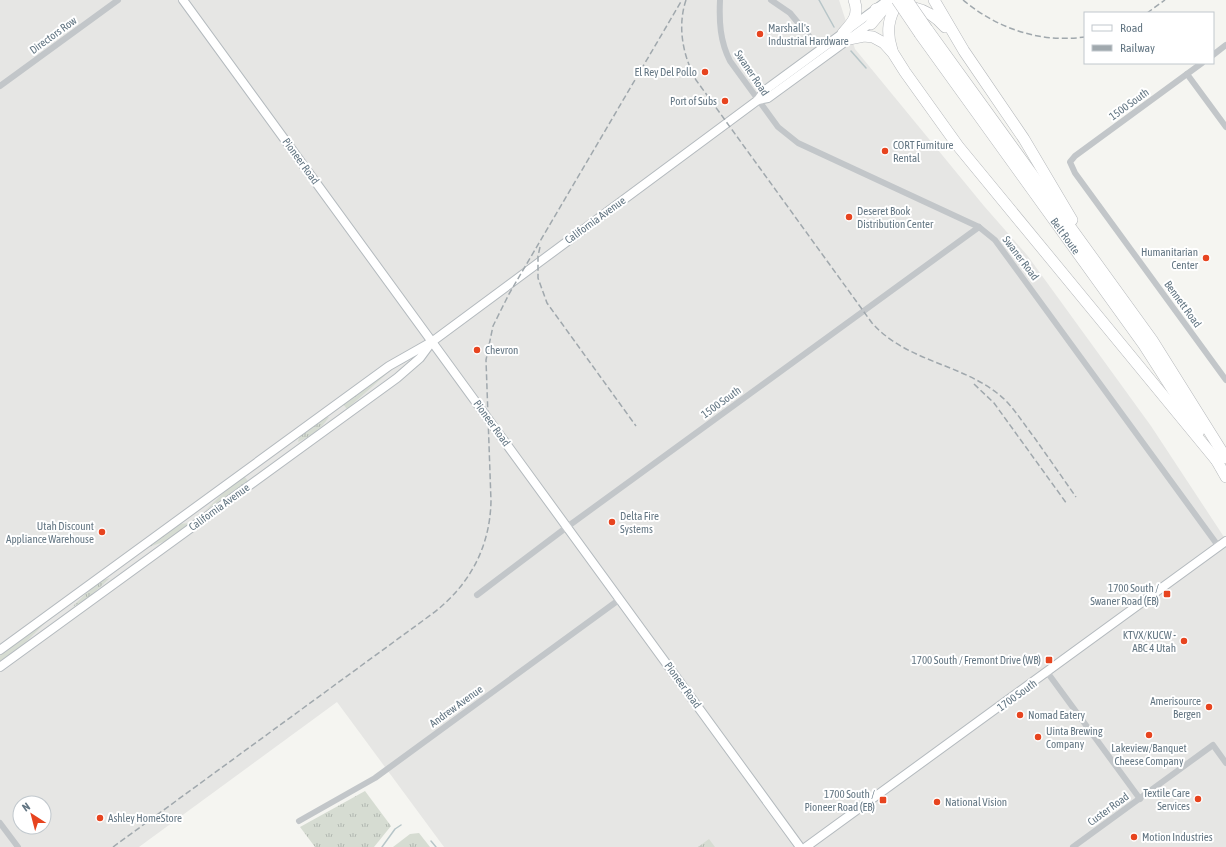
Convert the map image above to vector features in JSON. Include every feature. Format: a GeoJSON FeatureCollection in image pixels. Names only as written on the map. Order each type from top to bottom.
{"type":"FeatureCollection","features":[{"type":"Feature","properties":{"kind":"highway"},"geometry":{"type":"LineString","coordinates":[[854,0],[857,8],[856,17],[846,36],[873,37],[881,41],[893,52]]}},
{"type":"Feature","properties":{"kind":"highway","name":"Belt Route"},"geometry":{"type":"LineString","coordinates":[[907,0],[923,31],[1144,345],[1222,460]]}},
{"type":"Feature","properties":{"kind":"highway"},"geometry":{"type":"LineString","coordinates":[[934,0],[964,51]]}},
{"type":"Feature","properties":{"kind":"highway"},"geometry":{"type":"LineString","coordinates":[[890,2],[914,7],[932,14],[943,24],[964,51],[1024,139],[1101,270]]}},
{"type":"Feature","properties":{"kind":"highway"},"geometry":{"type":"LineString","coordinates":[[871,24],[890,2]]}},
{"type":"Feature","properties":{"kind":"highway"},"geometry":{"type":"LineString","coordinates":[[890,2],[888,37],[893,52],[905,72],[958,146],[1222,460]]}},
{"type":"Feature","properties":{"kind":"highway","name":"Belt Route"},"geometry":{"type":"LineString","coordinates":[[890,2],[923,31],[989,117],[1152,340],[1222,460],[1226,477]]}},
{"type":"Feature","properties":{"kind":"main road","name":"Pioneer Road"},"geometry":{"type":"LineString","coordinates":[[183,0],[433,341],[800,847]]}},
{"type":"Feature","properties":{"kind":"main road","name":"California Avenue"},"geometry":{"type":"LineString","coordinates":[[0,650],[329,409],[398,360],[433,341],[758,100],[764,90],[846,36],[890,2]]}},
{"type":"Feature","properties":{"kind":"main road","name":"California Avenue"},"geometry":{"type":"LineString","coordinates":[[846,36],[871,24]]}},
{"type":"Feature","properties":{"kind":"main road","name":"California Avenue"},"geometry":{"type":"LineString","coordinates":[[0,667],[405,371],[420,358],[433,341]]}},
{"type":"Feature","properties":{"kind":"main road"},"geometry":{"type":"LineString","coordinates":[[329,409],[337,421]]}},
{"type":"Feature","properties":{"kind":"main road"},"geometry":{"type":"LineString","coordinates":[[285,442],[293,453]]}},
{"type":"Feature","properties":{"kind":"main road"},"geometry":{"type":"LineString","coordinates":[[262,459],[270,470]]}},
{"type":"Feature","properties":{"kind":"main road"},"geometry":{"type":"LineString","coordinates":[[192,510],[200,521]]}},
{"type":"Feature","properties":{"kind":"main road","name":"1700 South"},"geometry":{"type":"LineString","coordinates":[[806,847],[1226,541]]}},
{"type":"Feature","properties":{"kind":"main road"},"geometry":{"type":"LineString","coordinates":[[127,557],[135,568]]}},
{"type":"Feature","properties":{"kind":"main road"},"geometry":{"type":"LineString","coordinates":[[53,611],[61,623]]}},
{"type":"Feature","properties":{"kind":"street","name":"Directors Row"},"geometry":{"type":"LineString","coordinates":[[0,86],[118,0]]}},
{"type":"Feature","properties":{"kind":"street","name":"Swaner Road"},"geometry":{"type":"LineString","coordinates":[[720,0],[719,23],[725,50],[730,61],[778,127],[798,143],[979,227],[1000,245],[1219,547]]}},
{"type":"Feature","properties":{"kind":"street"},"geometry":{"type":"LineString","coordinates":[[771,0],[790,13],[809,36]]}},
{"type":"Feature","properties":{"kind":"street"},"geometry":{"type":"LineString","coordinates":[[1214,54],[1226,45]]}},
{"type":"Feature","properties":{"kind":"street","name":"1500 South"},"geometry":{"type":"LineString","coordinates":[[1070,162],[1074,156],[1201,64]]}},
{"type":"Feature","properties":{"kind":"street"},"geometry":{"type":"LineString","coordinates":[[1187,74],[1226,127]]}},
{"type":"Feature","properties":{"kind":"street","name":"Bennett Road"},"geometry":{"type":"LineString","coordinates":[[1070,162],[1075,173],[1226,380]]}},
{"type":"Feature","properties":{"kind":"street","name":"1500 South"},"geometry":{"type":"LineString","coordinates":[[477,594],[567,526],[979,227]]}},
{"type":"Feature","properties":{"kind":"street","name":"Andrew Avenue"},"geometry":{"type":"LineString","coordinates":[[299,821],[375,778],[620,599]]}},
{"type":"Feature","properties":{"kind":"street"},"geometry":{"type":"LineString","coordinates":[[1047,672],[1140,799]]}},
{"type":"Feature","properties":{"kind":"street","name":"Custer Road"},"geometry":{"type":"LineString","coordinates":[[1073,847],[1213,745],[1226,763]]}},
{"type":"Feature","properties":{"kind":"street"},"geometry":{"type":"LineString","coordinates":[[0,823],[18,847]]}},
{"type":"Feature","properties":{"kind":"shaded area"},"geometry":{"type":"Polygon","coordinates":[[[0,0],[839,0],[855,49],[984,206],[1027,255],[1151,426],[1226,540],[1226,847],[444,847],[337,702],[139,847],[0,847],[0,0]]]}},
{"type":"Feature","properties":{"kind":"green space"},"geometry":{"type":"Polygon","coordinates":[[[390,369],[391,370],[347,409],[342,403],[390,369]]]}},
{"type":"Feature","properties":{"kind":"green space"},"geometry":{"type":"Polygon","coordinates":[[[329,417],[315,432],[298,442],[302,434],[310,426],[329,417]]]}},
{"type":"Feature","properties":{"kind":"green space"},"geometry":{"type":"Polygon","coordinates":[[[244,476],[248,481],[205,511],[232,484],[244,476]]]}},
{"type":"Feature","properties":{"kind":"green space"},"geometry":{"type":"Polygon","coordinates":[[[190,523],[166,541],[143,549],[178,524],[190,523]]]}},
{"type":"Feature","properties":{"kind":"green space"},"geometry":{"type":"Polygon","coordinates":[[[110,578],[87,599],[72,607],[99,581],[110,578]]]}},
{"type":"Feature","properties":{"kind":"green space"},"geometry":{"type":"Polygon","coordinates":[[[48,620],[18,650],[0,662],[0,655],[48,620]]]}},
{"type":"Feature","properties":{"kind":"green space"},"geometry":{"type":"Polygon","coordinates":[[[365,791],[391,826],[374,847],[315,847],[300,827],[365,791]]]}},
{"type":"Feature","properties":{"kind":"green space"},"geometry":{"type":"Polygon","coordinates":[[[419,833],[430,847],[393,847],[410,834],[419,833]]]}},
{"type":"Feature","properties":{"kind":"green space"},"geometry":{"type":"Polygon","coordinates":[[[709,839],[715,847],[698,847],[709,839]]]}},
{"type":"Feature","properties":{"kind":"waterway"},"geometry":{"type":"LineString","coordinates":[[819,0],[834,27]]}},
{"type":"Feature","properties":{"kind":"waterway"},"geometry":{"type":"LineString","coordinates":[[851,51],[866,68]]}},
{"type":"Feature","properties":{"kind":"waterway"},"geometry":{"type":"LineString","coordinates":[[382,847],[395,829],[401,825]]}},
{"type":"Feature","properties":{"kind":"waterway"},"geometry":{"type":"LineString","coordinates":[[431,841],[436,847]]}},
{"type":"Feature","properties":{"kind":"railway"},"geometry":{"type":"LineString","coordinates":[[113,847],[432,614],[457,591],[467,578],[482,550],[487,535],[490,518],[491,501],[486,360],[493,326],[509,294],[682,0]]}},
{"type":"Feature","properties":{"kind":"railway"},"geometry":{"type":"LineString","coordinates":[[686,0],[682,21],[683,41],[691,71],[696,80],[872,323],[900,346],[966,375],[982,383],[1002,397],[1034,437],[1076,497]]}},
{"type":"Feature","properties":{"kind":"railway"},"geometry":{"type":"LineString","coordinates":[[963,0],[990,19],[1020,32],[1052,38],[1084,37]]}},
{"type":"Feature","properties":{"kind":"railway"},"geometry":{"type":"LineString","coordinates":[[1148,12],[1165,0]]}},
{"type":"Feature","properties":{"kind":"railway"},"geometry":{"type":"LineString","coordinates":[[540,247],[538,256],[538,278],[547,303],[636,426]]}},
{"type":"Feature","properties":{"kind":"railway"},"geometry":{"type":"LineString","coordinates":[[974,384],[994,403],[1067,504]]}},
{"type":"Feature","properties":{"kind":"place","name":"Marshall's Industrial Hardware"},"geometry":{"type":"Point","coordinates":[760,34]}},
{"type":"Feature","properties":{"kind":"place","name":"El Rey Del Pollo"},"geometry":{"type":"Point","coordinates":[705,72]}},
{"type":"Feature","properties":{"kind":"place","name":"Port of Subs"},"geometry":{"type":"Point","coordinates":[725,101]}},
{"type":"Feature","properties":{"kind":"place","name":"CORT Furniture Rental"},"geometry":{"type":"Point","coordinates":[885,151]}},
{"type":"Feature","properties":{"kind":"place","name":"Deseret Book Distribution Center"},"geometry":{"type":"Point","coordinates":[849,217]}},
{"type":"Feature","properties":{"kind":"place","name":"Humanitarian Center"},"geometry":{"type":"Point","coordinates":[1206,258]}},
{"type":"Feature","properties":{"kind":"place","name":"Chevron"},"geometry":{"type":"Point","coordinates":[477,350]}},
{"type":"Feature","properties":{"kind":"place","name":"Delta Fire Systems"},"geometry":{"type":"Point","coordinates":[612,522]}},
{"type":"Feature","properties":{"kind":"place","name":"Utah Discount Appliance Warehouse"},"geometry":{"type":"Point","coordinates":[102,532]}},
{"type":"Feature","properties":{"kind":"place","name":"1700 South / Swaner Road (EB)"},"geometry":{"type":"Point","coordinates":[1167,594]}},
{"type":"Feature","properties":{"kind":"place","name":"KTVX/KUCW - ABC 4 Utah"},"geometry":{"type":"Point","coordinates":[1184,641]}},
{"type":"Feature","properties":{"kind":"place","name":"1700 South / Fremont Drive (WB)"},"geometry":{"type":"Point","coordinates":[1049,660]}},
{"type":"Feature","properties":{"kind":"place","name":"Amerisource Bergen"},"geometry":{"type":"Point","coordinates":[1209,707]}},
{"type":"Feature","properties":{"kind":"place","name":"Nomad Eatery"},"geometry":{"type":"Point","coordinates":[1020,715]}},
{"type":"Feature","properties":{"kind":"place","name":"Lakeview/Banquet Cheese Company"},"geometry":{"type":"Point","coordinates":[1149,735]}},
{"type":"Feature","properties":{"kind":"place","name":"Uinta Brewing Company"},"geometry":{"type":"Point","coordinates":[1038,737]}},
{"type":"Feature","properties":{"kind":"place","name":"Textile Care Services"},"geometry":{"type":"Point","coordinates":[1198,799]}},
{"type":"Feature","properties":{"kind":"place","name":"1700 South / Pioneer Road (EB)"},"geometry":{"type":"Point","coordinates":[883,800]}},
{"type":"Feature","properties":{"kind":"place","name":"National Vision"},"geometry":{"type":"Point","coordinates":[937,802]}},
{"type":"Feature","properties":{"kind":"place","name":"Ashley HomeStore"},"geometry":{"type":"Point","coordinates":[100,818]}},
{"type":"Feature","properties":{"kind":"place","name":"Motion Industries"},"geometry":{"type":"Point","coordinates":[1134,837]}}]}
